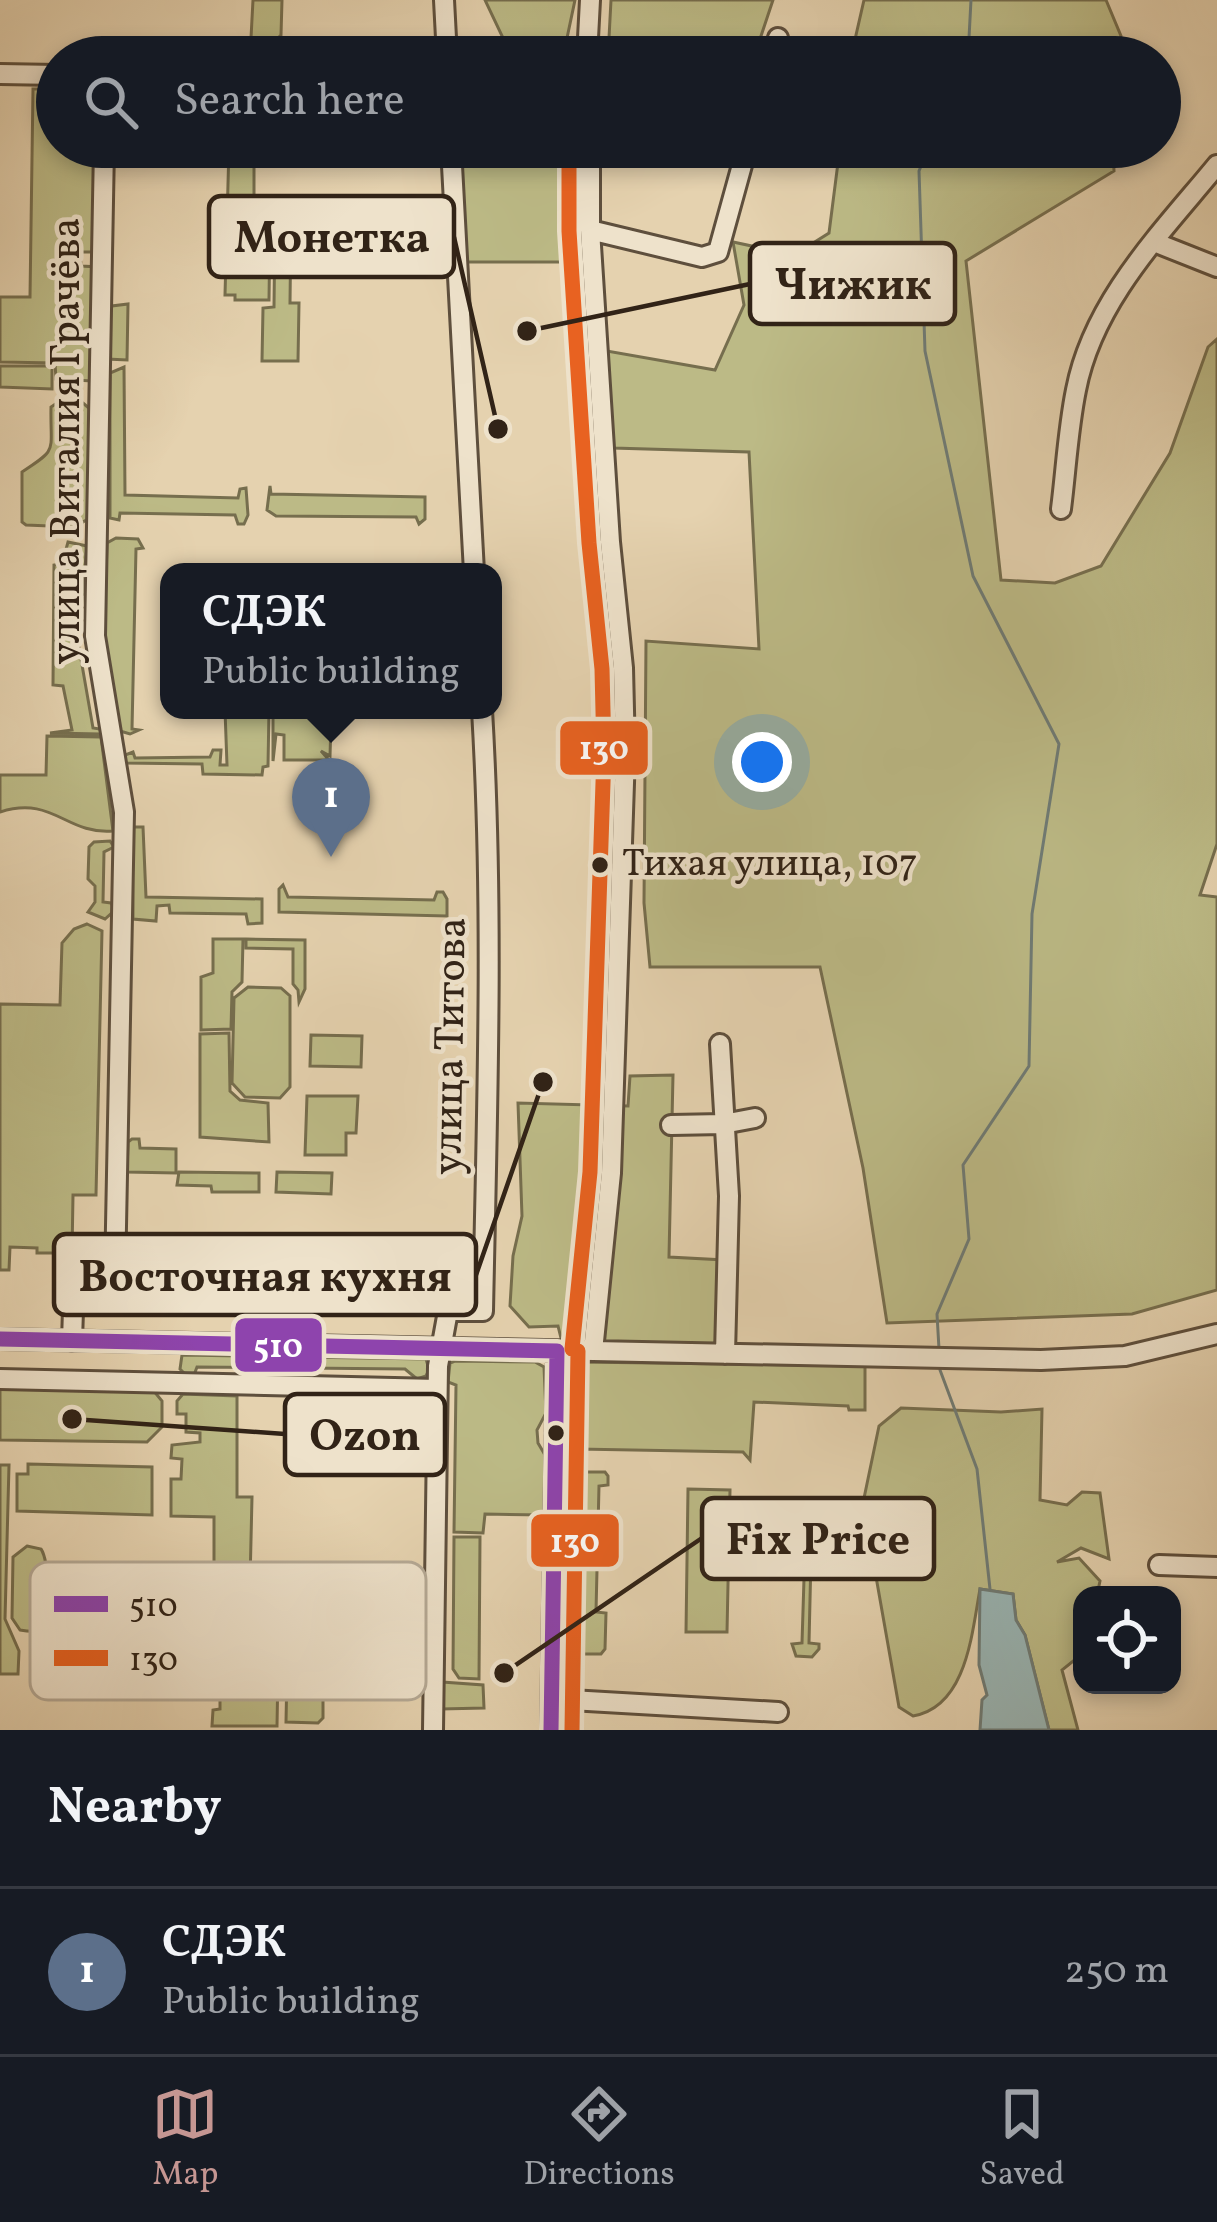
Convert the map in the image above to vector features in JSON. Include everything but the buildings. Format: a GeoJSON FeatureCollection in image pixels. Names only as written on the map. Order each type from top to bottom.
{"type":"FeatureCollection","features":[{"type":"Feature","properties":{"kind":"street"},"geometry":{"type":"LineString","coordinates":[[444,0],[446,36]]}},
{"type":"Feature","properties":{"kind":"street"},"geometry":{"type":"LineString","coordinates":[[588,36],[590,0]]}},
{"type":"Feature","properties":{"kind":"street"},"geometry":{"type":"LineString","coordinates":[[0,74],[36,75]]}},
{"type":"Feature","properties":{"kind":"street"},"geometry":{"type":"LineString","coordinates":[[1060,509],[1076,387],[1092,338],[1115,293],[1217,164]]}},
{"type":"Feature","properties":{"kind":"street","name":"улица Виталия Грачёва"},"geometry":{"type":"LineString","coordinates":[[72,1340],[74,1279],[116,1278],[124,812],[95,636],[104,168]]}},
{"type":"Feature","properties":{"kind":"street"},"geometry":{"type":"LineString","coordinates":[[452,168],[474,563]]}},
{"type":"Feature","properties":{"kind":"street"},"geometry":{"type":"LineString","coordinates":[[590,168],[590,230],[623,668],[625,753],[610,1173],[593,1351]]}},
{"type":"Feature","properties":{"kind":"street"},"geometry":{"type":"LineString","coordinates":[[590,230],[702,257],[718,252],[741,168]]}},
{"type":"Feature","properties":{"kind":"street"},"geometry":{"type":"LineString","coordinates":[[1154,242],[1217,267]]}},
{"type":"Feature","properties":{"kind":"street","name":"улица Титова"},"geometry":{"type":"LineString","coordinates":[[441,1348],[448,1311],[483,1311],[491,938],[483,719]]}},
{"type":"Feature","properties":{"kind":"street"},"geometry":{"type":"LineString","coordinates":[[720,1044],[729,1196],[725,1354]]}},
{"type":"Feature","properties":{"kind":"street"},"geometry":{"type":"LineString","coordinates":[[670,1125],[755,1118]]}},
{"type":"Feature","properties":{"kind":"street"},"geometry":{"type":"LineString","coordinates":[[0,1339],[1083,1360],[1161,1349],[1217,1334]]}},
{"type":"Feature","properties":{"kind":"street"},"geometry":{"type":"LineString","coordinates":[[433,1730],[441,1348]]}},
{"type":"Feature","properties":{"kind":"street"},"geometry":{"type":"LineString","coordinates":[[551,1730],[557,1351]]}},
{"type":"Feature","properties":{"kind":"street"},"geometry":{"type":"LineString","coordinates":[[0,1378],[437,1389]]}},
{"type":"Feature","properties":{"kind":"street"},"geometry":{"type":"LineString","coordinates":[[1159,1564],[1217,1567]]}},
{"type":"Feature","properties":{"kind":"street"},"geometry":{"type":"LineString","coordinates":[[553,1699],[778,1712]]}},
{"type":"Feature","properties":{"kind":"shaded area"},"geometry":{"type":"Polygon","coordinates":[[[253,0],[282,0],[281,35],[251,36],[253,0]]]}},
{"type":"Feature","properties":{"kind":"shaded area"},"geometry":{"type":"Polygon","coordinates":[[[485,0],[575,0],[567,36],[502,36],[485,0]]]}},
{"type":"Feature","properties":{"kind":"shaded area"},"geometry":{"type":"Polygon","coordinates":[[[611,0],[773,0],[761,36],[609,36],[611,0]]]}},
{"type":"Feature","properties":{"kind":"shaded area"},"geometry":{"type":"Polygon","coordinates":[[[864,0],[1106,0],[1121,36],[856,36],[864,0]]]}},
{"type":"Feature","properties":{"kind":"shaded area"},"geometry":{"type":"Polygon","coordinates":[[[36,89],[36,168],[103,168],[101,252],[80,252],[81,266],[99,267],[92,381],[56,379],[55,363],[0,362],[0,297],[30,297],[36,89]]]}},
{"type":"Feature","properties":{"kind":"shaded area"},"geometry":{"type":"Polygon","coordinates":[[[228,168],[254,168],[254,220],[236,219],[235,226],[270,227],[269,300],[235,300],[235,295],[225,295],[228,168]]]}},
{"type":"Feature","properties":{"kind":"shaded area"},"geometry":{"type":"Polygon","coordinates":[[[462,168],[577,168],[580,262],[465,262],[462,168]]]}},
{"type":"Feature","properties":{"kind":"shaded area"},"geometry":{"type":"Polygon","coordinates":[[[837,168],[1114,168],[966,261],[1001,580],[1055,583],[1101,566],[1170,453],[1208,347],[1217,339],[1217,844],[1200,895],[1217,897],[1217,1290],[1132,1314],[887,1323],[863,1168],[820,967],[650,967],[644,903],[646,641],[759,649],[749,452],[613,448],[607,351],[715,370],[744,305],[733,242],[794,255],[829,233],[837,168]]]}},
{"type":"Feature","properties":{"kind":"shaded area"},"geometry":{"type":"Polygon","coordinates":[[[275,220],[291,220],[290,303],[299,303],[298,361],[262,361],[263,308],[274,307],[275,220]]]}},
{"type":"Feature","properties":{"kind":"shaded area"},"geometry":{"type":"Polygon","coordinates":[[[128,304],[127,360],[107,359],[109,312],[112,306],[128,304]]]}},
{"type":"Feature","properties":{"kind":"shaded area"},"geometry":{"type":"Polygon","coordinates":[[[0,366],[52,366],[52,389],[0,387],[0,366]]]}},
{"type":"Feature","properties":{"kind":"shaded area"},"geometry":{"type":"Polygon","coordinates":[[[124,367],[125,495],[238,498],[240,489],[246,488],[244,524],[238,524],[235,515],[120,513],[119,520],[110,518],[110,373],[124,367]]]}},
{"type":"Feature","properties":{"kind":"shaded area"},"geometry":{"type":"Polygon","coordinates":[[[83,403],[90,409],[88,519],[74,527],[26,525],[22,522],[22,472],[50,448],[51,407],[83,403]]]}},
{"type":"Feature","properties":{"kind":"shaded area"},"geometry":{"type":"Polygon","coordinates":[[[270,486],[271,494],[425,497],[425,519],[419,524],[416,517],[276,516],[267,510],[270,486]]]}},
{"type":"Feature","properties":{"kind":"shaded area"},"geometry":{"type":"Polygon","coordinates":[[[116,538],[138,539],[143,548],[136,549],[132,729],[139,730],[130,734],[120,731],[104,640],[107,543],[116,538]]]}},
{"type":"Feature","properties":{"kind":"shaded area"},"geometry":{"type":"Polygon","coordinates":[[[68,542],[87,546],[78,642],[93,728],[101,734],[50,733],[72,730],[63,686],[53,685],[54,565],[62,564],[68,542]]]}},
{"type":"Feature","properties":{"kind":"shaded area"},"geometry":{"type":"Polygon","coordinates":[[[225,719],[269,719],[268,766],[263,767],[262,775],[203,774],[202,764],[125,763],[125,755],[210,757],[213,750],[221,750],[220,765],[227,765],[225,719]]]}},
{"type":"Feature","properties":{"kind":"shaded area"},"geometry":{"type":"Polygon","coordinates":[[[273,719],[331,723],[330,756],[321,751],[329,760],[284,760],[284,735],[276,734],[273,761],[273,719]]]}},
{"type":"Feature","properties":{"kind":"shaded area"},"geometry":{"type":"Polygon","coordinates":[[[47,736],[101,737],[113,831],[83,827],[33,808],[0,812],[0,775],[46,775],[47,736]]]}},
{"type":"Feature","properties":{"kind":"shaded area"},"geometry":{"type":"Polygon","coordinates":[[[132,827],[143,827],[146,897],[262,899],[262,923],[248,924],[246,914],[170,913],[169,905],[157,906],[156,921],[133,919],[132,827]]]}},
{"type":"Feature","properties":{"kind":"shaded area"},"geometry":{"type":"Polygon","coordinates":[[[110,841],[114,847],[104,852],[103,902],[111,903],[115,910],[105,919],[88,912],[95,902],[95,886],[88,879],[89,847],[110,841]]]}},
{"type":"Feature","properties":{"kind":"shaded area"},"geometry":{"type":"Polygon","coordinates":[[[283,885],[288,897],[434,900],[437,892],[443,892],[447,916],[279,912],[283,885]]]}},
{"type":"Feature","properties":{"kind":"shaded area"},"geometry":{"type":"Polygon","coordinates":[[[87,924],[102,931],[96,1195],[73,1195],[72,1253],[10,1247],[9,1270],[0,1270],[0,1004],[60,1005],[62,943],[74,929],[87,924]]]}},
{"type":"Feature","properties":{"kind":"shaded area"},"geometry":{"type":"Polygon","coordinates":[[[213,939],[243,939],[242,982],[232,992],[231,1029],[201,1030],[201,977],[213,973],[213,939]]]}},
{"type":"Feature","properties":{"kind":"shaded area"},"geometry":{"type":"Polygon","coordinates":[[[246,939],[305,940],[305,989],[299,1002],[293,984],[293,949],[246,948],[246,939]]]}},
{"type":"Feature","properties":{"kind":"shaded area"},"geometry":{"type":"Polygon","coordinates":[[[248,987],[281,988],[290,996],[290,1087],[280,1098],[245,1097],[232,1083],[234,998],[248,987]]]}},
{"type":"Feature","properties":{"kind":"shaded area"},"geometry":{"type":"Polygon","coordinates":[[[229,1033],[230,1091],[240,1100],[268,1103],[269,1142],[200,1137],[200,1034],[229,1033]]]}},
{"type":"Feature","properties":{"kind":"shaded area"},"geometry":{"type":"Polygon","coordinates":[[[311,1035],[362,1036],[361,1067],[310,1066],[311,1035]]]}},
{"type":"Feature","properties":{"kind":"shaded area"},"geometry":{"type":"Polygon","coordinates":[[[673,1075],[669,1257],[724,1260],[718,1344],[572,1341],[561,1338],[558,1326],[529,1327],[510,1306],[513,1256],[522,1216],[518,1103],[628,1106],[630,1076],[673,1075]]]}},
{"type":"Feature","properties":{"kind":"shaded area"},"geometry":{"type":"Polygon","coordinates":[[[307,1096],[358,1096],[356,1133],[346,1133],[346,1155],[305,1155],[307,1096]]]}},
{"type":"Feature","properties":{"kind":"shaded area"},"geometry":{"type":"Polygon","coordinates":[[[132,1139],[139,1139],[140,1148],[176,1149],[176,1173],[127,1172],[132,1139]]]}},
{"type":"Feature","properties":{"kind":"shaded area"},"geometry":{"type":"Polygon","coordinates":[[[179,1172],[259,1173],[259,1192],[212,1192],[211,1186],[177,1185],[179,1172]]]}},
{"type":"Feature","properties":{"kind":"shaded area"},"geometry":{"type":"Polygon","coordinates":[[[277,1172],[332,1173],[331,1194],[276,1192],[277,1172]]]}},
{"type":"Feature","properties":{"kind":"shaded area"},"geometry":{"type":"Polygon","coordinates":[[[273,1288],[330,1289],[336,1303],[266,1302],[273,1288]]]}},
{"type":"Feature","properties":{"kind":"shaded area"},"geometry":{"type":"Polygon","coordinates":[[[182,1355],[426,1359],[429,1369],[417,1379],[405,1369],[197,1367],[194,1375],[186,1375],[180,1369],[182,1355]]]}},
{"type":"Feature","properties":{"kind":"shaded area"},"geometry":{"type":"Polygon","coordinates":[[[535,1362],[544,1367],[546,1413],[537,1430],[545,1455],[544,1515],[485,1514],[483,1533],[454,1532],[456,1385],[448,1382],[450,1363],[535,1362]]]}},
{"type":"Feature","properties":{"kind":"shaded area"},"geometry":{"type":"Polygon","coordinates":[[[580,1362],[865,1366],[865,1410],[754,1402],[750,1460],[743,1452],[578,1449],[577,1456],[570,1458],[566,1455],[567,1374],[580,1362]]]}},
{"type":"Feature","properties":{"kind":"shaded area"},"geometry":{"type":"Polygon","coordinates":[[[0,1386],[153,1390],[162,1401],[162,1427],[147,1442],[0,1440],[0,1386]]]}},
{"type":"Feature","properties":{"kind":"shaded area"},"geometry":{"type":"Polygon","coordinates":[[[183,1394],[237,1396],[237,1497],[252,1497],[250,1562],[214,1562],[214,1517],[171,1516],[171,1479],[181,1479],[182,1459],[171,1458],[172,1445],[200,1442],[200,1433],[186,1432],[186,1414],[177,1414],[177,1401],[183,1394]]]}},
{"type":"Feature","properties":{"kind":"shaded area"},"geometry":{"type":"Polygon","coordinates":[[[901,1408],[1042,1409],[1040,1500],[1067,1505],[1082,1492],[1100,1493],[1109,1559],[1081,1548],[1057,1562],[1079,1558],[1100,1581],[1099,1586],[1073,1586],[1073,1661],[1062,1670],[1078,1730],[1049,1730],[1025,1635],[1016,1620],[1013,1594],[980,1589],[970,1646],[956,1683],[931,1710],[913,1716],[899,1707],[863,1503],[879,1426],[901,1408]]]}},
{"type":"Feature","properties":{"kind":"shaded area"},"geometry":{"type":"Polygon","coordinates":[[[28,1464],[152,1467],[152,1515],[17,1511],[17,1474],[28,1474],[28,1464]]]}},
{"type":"Feature","properties":{"kind":"shaded area"},"geometry":{"type":"Polygon","coordinates":[[[0,1465],[9,1465],[5,1619],[19,1651],[18,1674],[0,1674],[0,1465]]]}},
{"type":"Feature","properties":{"kind":"shaded area"},"geometry":{"type":"Polygon","coordinates":[[[572,1472],[605,1472],[608,1476],[608,1485],[599,1486],[596,1612],[606,1613],[601,1654],[568,1654],[563,1648],[570,1535],[565,1488],[572,1472]]]}},
{"type":"Feature","properties":{"kind":"shaded area"},"geometry":{"type":"Polygon","coordinates":[[[688,1489],[730,1490],[727,1632],[686,1632],[688,1489]]]}},
{"type":"Feature","properties":{"kind":"shaded area"},"geometry":{"type":"Polygon","coordinates":[[[801,1502],[817,1502],[822,1515],[812,1515],[809,1643],[819,1644],[819,1649],[812,1657],[796,1656],[792,1644],[802,1643],[806,1515],[796,1514],[801,1502]]]}},
{"type":"Feature","properties":{"kind":"shaded area"},"geometry":{"type":"Polygon","coordinates":[[[454,1537],[480,1537],[479,1679],[459,1678],[453,1669],[454,1537]]]}},
{"type":"Feature","properties":{"kind":"shaded area"},"geometry":{"type":"Polygon","coordinates":[[[27,1546],[41,1549],[44,1555],[45,1562],[30,1562],[30,1631],[20,1630],[12,1618],[13,1557],[27,1546]]]}},
{"type":"Feature","properties":{"kind":"shaded area"},"geometry":{"type":"Polygon","coordinates":[[[442,1682],[483,1685],[484,1708],[441,1709],[442,1682]]]}},
{"type":"Feature","properties":{"kind":"shaded area"},"geometry":{"type":"Polygon","coordinates":[[[220,1700],[277,1700],[277,1726],[212,1726],[213,1710],[220,1709],[220,1700]]]}},
{"type":"Feature","properties":{"kind":"shaded area"},"geometry":{"type":"Polygon","coordinates":[[[286,1700],[323,1700],[323,1718],[318,1723],[286,1722],[286,1700]]]}},
{"type":"Feature","properties":{"kind":"water"},"geometry":{"type":"Polygon","coordinates":[[[980,1589],[1013,1594],[1016,1620],[1025,1635],[1049,1730],[980,1730],[982,1700],[987,1695],[979,1665],[980,1589]]]}},
{"type":"Feature","properties":{"kind":"waterway"},"geometry":{"type":"LineString","coordinates":[[969,36],[971,0]]}},
{"type":"Feature","properties":{"kind":"waterway"},"geometry":{"type":"LineString","coordinates":[[920,168],[925,351],[973,576],[1059,744],[1032,914],[1029,1066],[963,1165],[969,1239],[937,1314],[939,1349]]}},
{"type":"Feature","properties":{"kind":"waterway"},"geometry":{"type":"LineString","coordinates":[[940,1370],[977,1469],[990,1589]]}},
{"type":"Feature","properties":{"kind":"transit line","name":"130"},"geometry":{"type":"LineString","coordinates":[[569,168],[569,231],[602,669],[604,753],[590,1172],[572,1349]]}},
{"type":"Feature","properties":{"kind":"transit line","name":"510"},"geometry":{"type":"LineString","coordinates":[[0,1339],[557,1351]]}},
{"type":"Feature","properties":{"kind":"transit line","name":"510"},"geometry":{"type":"LineString","coordinates":[[551,1730],[557,1351]]}},
{"type":"Feature","properties":{"kind":"transit line","name":"130"},"geometry":{"type":"LineString","coordinates":[[572,1730],[578,1351]]}},
{"type":"Feature","properties":{"kind":"place","name":"Чижик"},"geometry":{"type":"Point","coordinates":[527,331]}},
{"type":"Feature","properties":{"kind":"place","name":"Монетка"},"geometry":{"type":"Point","coordinates":[498,429]}},
{"type":"Feature","properties":{"kind":"place","name":"СДЭК"},"geometry":{"type":"Point","coordinates":[331,857]}},
{"type":"Feature","properties":{"kind":"place","name":"Тихая улица, 107"},"geometry":{"type":"Point","coordinates":[600,865]}},
{"type":"Feature","properties":{"kind":"place","name":"Восточная кухня"},"geometry":{"type":"Point","coordinates":[543,1082]}},
{"type":"Feature","properties":{"kind":"place","name":"Ozon"},"geometry":{"type":"Point","coordinates":[72,1419]}},
{"type":"Feature","properties":{"kind":"place","name":"Fix Price"},"geometry":{"type":"Point","coordinates":[504,1673]}}]}
